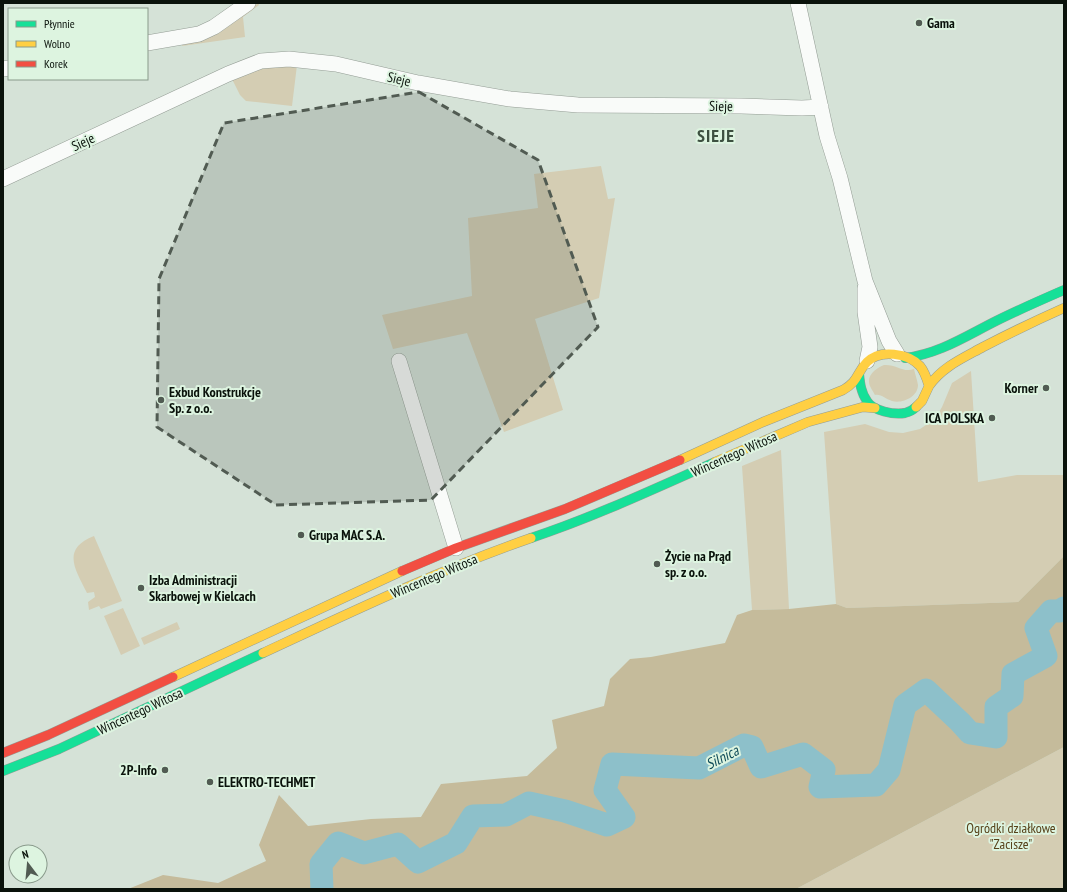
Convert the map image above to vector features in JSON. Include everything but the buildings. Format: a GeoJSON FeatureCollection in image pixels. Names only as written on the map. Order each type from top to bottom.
{"type":"FeatureCollection","features":[{"type":"Feature","properties":{"kind":"main road"},"geometry":{"type":"LineString","coordinates":[[901,356],[918,357],[934,352],[1004,317],[1064,290]]}},
{"type":"Feature","properties":{"kind":"main road"},"geometry":{"type":"LineString","coordinates":[[929,386],[920,365],[901,356],[888,353],[880,354],[868,361],[862,367],[859,374],[861,386],[869,404],[875,408],[896,414],[905,414],[920,405],[925,398],[933,379],[954,363],[1005,335],[1064,308]]}},
{"type":"Feature","properties":{"kind":"main road","name":"Wincentego Witosa"},"geometry":{"type":"LineString","coordinates":[[3,753],[48,735],[347,596],[456,548],[587,500],[706,449],[763,422],[836,393],[848,386],[859,374]]}},
{"type":"Feature","properties":{"kind":"main road","name":"Wincentego Witosa"},"geometry":{"type":"LineString","coordinates":[[3,771],[59,749],[354,611],[454,567],[567,526],[619,505],[800,425],[863,407],[875,408]]}},
{"type":"Feature","properties":{"kind":"street"},"geometry":{"type":"LineString","coordinates":[[148,43],[199,34],[214,27],[248,3]]}},
{"type":"Feature","properties":{"kind":"street"},"geometry":{"type":"LineString","coordinates":[[798,3],[827,136],[846,199],[865,281],[889,341],[901,356]]}},
{"type":"Feature","properties":{"kind":"street","name":"Sieje"},"geometry":{"type":"LineString","coordinates":[[3,179],[228,74],[261,61],[289,59],[336,64],[418,83],[510,99],[578,105],[821,107]]}},
{"type":"Feature","properties":{"kind":"street"},"geometry":{"type":"LineString","coordinates":[[865,281],[865,312],[870,347],[868,361]]}},
{"type":"Feature","properties":{"kind":"street"},"geometry":{"type":"LineString","coordinates":[[399,361],[456,548]]}},
{"type":"Feature","properties":{"kind":"highlighted area"},"geometry":{"type":"Polygon","coordinates":[[[419,92],[538,160],[598,327],[431,500],[276,505],[157,427],[159,279],[224,123],[419,92]]]}},
{"type":"Feature","properties":{"kind":"green space"},"geometry":{"type":"Polygon","coordinates":[[[258,3],[259,5],[243,17],[245,37],[182,46],[183,43],[211,36],[223,30],[258,3]]]}},
{"type":"Feature","properties":{"kind":"green space"},"geometry":{"type":"Polygon","coordinates":[[[297,65],[292,106],[246,101],[240,95],[232,79],[261,66],[297,65]]]}},
{"type":"Feature","properties":{"kind":"green space"},"geometry":{"type":"Polygon","coordinates":[[[601,166],[608,199],[615,198],[599,298],[535,319],[563,410],[504,432],[467,333],[393,349],[382,315],[472,296],[468,218],[538,208],[534,174],[601,166]]]}},
{"type":"Feature","properties":{"kind":"green space"},"geometry":{"type":"Polygon","coordinates":[[[884,365],[906,370],[914,369],[918,385],[915,393],[909,399],[896,402],[880,395],[875,395],[869,379],[874,371],[884,365]]]}},
{"type":"Feature","properties":{"kind":"green space"},"geometry":{"type":"Polygon","coordinates":[[[971,371],[978,482],[1017,475],[1064,475],[1064,556],[1018,602],[847,608],[836,604],[824,432],[865,424],[889,432],[903,433],[920,429],[935,419],[942,407],[952,383],[971,371]]]}},
{"type":"Feature","properties":{"kind":"green space"},"geometry":{"type":"Polygon","coordinates":[[[781,450],[789,609],[752,610],[742,466],[781,450]]]}},
{"type":"Feature","properties":{"kind":"green space"},"geometry":{"type":"Polygon","coordinates":[[[94,536],[122,601],[101,609],[99,606],[89,610],[88,602],[95,597],[94,592],[87,593],[78,576],[75,568],[74,553],[77,547],[84,541],[94,536]]]}},
{"type":"Feature","properties":{"kind":"green space"},"geometry":{"type":"Polygon","coordinates":[[[123,608],[140,646],[121,655],[104,616],[123,608]]]}},
{"type":"Feature","properties":{"kind":"green space"},"geometry":{"type":"Polygon","coordinates":[[[177,622],[180,629],[144,645],[141,638],[177,622]]]}},
{"type":"Feature","properties":{"kind":"green space","name":"Ogródki działkowe \"Zacisze\""},"geometry":{"type":"Polygon","coordinates":[[[1064,747],[1064,889],[796,889],[1064,747]]]}},
{"type":"Feature","properties":{"kind":"shaded area"},"geometry":{"type":"Polygon","coordinates":[[[1064,556],[1064,747],[796,889],[128,889],[163,875],[218,883],[266,861],[259,845],[279,795],[308,826],[371,819],[421,817],[441,784],[527,776],[557,748],[552,720],[604,706],[610,679],[630,659],[651,657],[725,643],[737,615],[752,610],[789,609],[836,604],[847,608],[1018,602],[1064,556]]]}},
{"type":"Feature","properties":{"kind":"waterway","name":"Silnica"},"geometry":{"type":"LineString","coordinates":[[322,889],[321,864],[338,843],[364,853],[398,844],[418,862],[456,843],[473,816],[506,815],[529,803],[565,811],[607,825],[624,817],[605,790],[612,764],[699,768],[744,745],[752,747],[761,767],[803,754],[824,770],[820,787],[876,785],[889,770],[905,705],[926,690],[970,733],[996,737],[996,707],[1012,696],[1013,674],[1046,656],[1036,628],[1051,611],[1060,611],[1064,608]]}},
{"type":"Feature","properties":{"kind":"traffic: fast"},"geometry":{"type":"LineString","coordinates":[[905,358],[929,353],[941,348],[1064,290]]}},
{"type":"Feature","properties":{"kind":"traffic: fast"},"geometry":{"type":"LineString","coordinates":[[859,374],[863,395],[870,404],[879,410],[890,413],[905,413],[916,407]]}},
{"type":"Feature","properties":{"kind":"traffic: fast"},"geometry":{"type":"LineString","coordinates":[[531,538],[601,512],[715,462]]}},
{"type":"Feature","properties":{"kind":"traffic: fast"},"geometry":{"type":"LineString","coordinates":[[3,771],[59,749],[263,653]]}},
{"type":"Feature","properties":{"kind":"traffic: slow"},"geometry":{"type":"LineString","coordinates":[[929,386],[940,373],[961,359],[1064,308]]}},
{"type":"Feature","properties":{"kind":"traffic: slow"},"geometry":{"type":"LineString","coordinates":[[680,460],[763,422],[843,390],[855,380],[867,362],[879,355],[894,354],[908,358],[922,368],[929,386],[922,401],[916,407]]}},
{"type":"Feature","properties":{"kind":"traffic: slow"},"geometry":{"type":"LineString","coordinates":[[715,462],[808,422],[863,407],[875,408]]}},
{"type":"Feature","properties":{"kind":"traffic: slow"},"geometry":{"type":"LineString","coordinates":[[263,653],[429,578],[497,550],[531,538]]}},
{"type":"Feature","properties":{"kind":"traffic: slow"},"geometry":{"type":"LineString","coordinates":[[173,677],[402,571]]}},
{"type":"Feature","properties":{"kind":"traffic: jam"},"geometry":{"type":"LineString","coordinates":[[402,571],[456,548],[565,509],[680,460]]}},
{"type":"Feature","properties":{"kind":"traffic: jam"},"geometry":{"type":"LineString","coordinates":[[3,753],[48,735],[173,677]]}},
{"type":"Feature","properties":{"kind":"place","name":"Gama"},"geometry":{"type":"Point","coordinates":[919,23]}},
{"type":"Feature","properties":{"kind":"place","name":"Korner"},"geometry":{"type":"Point","coordinates":[1046,388]}},
{"type":"Feature","properties":{"kind":"place","name":"Exbud Konstrukcje Sp. z o.o."},"geometry":{"type":"Point","coordinates":[161,400]}},
{"type":"Feature","properties":{"kind":"place","name":"ICA POLSKA"},"geometry":{"type":"Point","coordinates":[992,418]}},
{"type":"Feature","properties":{"kind":"place","name":"Grupa MAC S.A."},"geometry":{"type":"Point","coordinates":[301,535]}},
{"type":"Feature","properties":{"kind":"place","name":"Życie na Prąd sp. z o.o."},"geometry":{"type":"Point","coordinates":[657,564]}},
{"type":"Feature","properties":{"kind":"place","name":"Izba Administracji Skarbowej w Kielcach"},"geometry":{"type":"Point","coordinates":[141,588]}},
{"type":"Feature","properties":{"kind":"place","name":"2P-Info"},"geometry":{"type":"Point","coordinates":[165,770]}},
{"type":"Feature","properties":{"kind":"place","name":"ELEKTRO-TECHMET"},"geometry":{"type":"Point","coordinates":[210,782]}},
{"type":"Feature","properties":{"kind":"district","name":"SIEJE"},"geometry":{"type":"Point","coordinates":[716,135]}}]}
